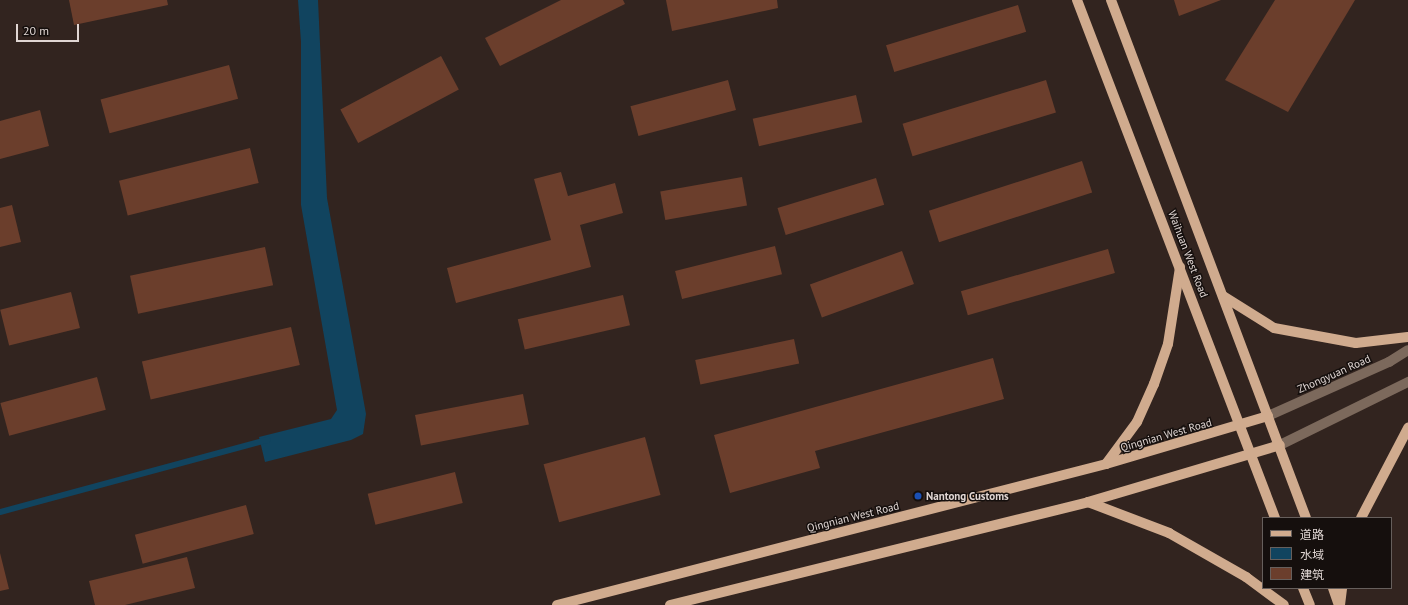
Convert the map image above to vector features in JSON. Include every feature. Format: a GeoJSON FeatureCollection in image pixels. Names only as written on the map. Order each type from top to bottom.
{"type":"FeatureCollection","features":[{"type":"Feature","properties":{"kind":"main road","name":"Waihuan West Road"},"geometry":{"type":"LineString","coordinates":[[1077,0],[1275,517]]}},
{"type":"Feature","properties":{"kind":"main road","name":"Waihuan West Road"},"geometry":{"type":"LineString","coordinates":[[1110,0],[1280,445],[1306,517]]}},
{"type":"Feature","properties":{"kind":"main road"},"geometry":{"type":"LineString","coordinates":[[1106,464],[1137,422],[1154,384],[1168,344],[1180,267]]}},
{"type":"Feature","properties":{"kind":"main road"},"geometry":{"type":"LineString","coordinates":[[1223,296],[1274,328],[1356,343],[1408,337]]}},
{"type":"Feature","properties":{"kind":"main road","name":"Qingnian West Road"},"geometry":{"type":"LineString","coordinates":[[557,605],[1106,464],[1240,426],[1268,416]]}},
{"type":"Feature","properties":{"kind":"main road"},"geometry":{"type":"LineString","coordinates":[[1362,517],[1408,428]]}},
{"type":"Feature","properties":{"kind":"main road"},"geometry":{"type":"LineString","coordinates":[[670,605],[1088,502],[1251,455],[1280,445]]}},
{"type":"Feature","properties":{"kind":"main road"},"geometry":{"type":"LineString","coordinates":[[1088,502],[1169,533],[1246,577],[1262,589]]}},
{"type":"Feature","properties":{"kind":"main road"},"geometry":{"type":"LineString","coordinates":[[1262,589],[1284,605]]}},
{"type":"Feature","properties":{"kind":"main road"},"geometry":{"type":"LineString","coordinates":[[1304,589],[1310,605]]}},
{"type":"Feature","properties":{"kind":"main road"},"geometry":{"type":"LineString","coordinates":[[1333,589],[1340,605]]}},
{"type":"Feature","properties":{"kind":"main road"},"geometry":{"type":"LineString","coordinates":[[1340,605],[1342,589]]}},
{"type":"Feature","properties":{"kind":"street","name":"Zhongyuan Road"},"geometry":{"type":"LineString","coordinates":[[1268,416],[1389,362],[1408,350]]}},
{"type":"Feature","properties":{"kind":"street"},"geometry":{"type":"LineString","coordinates":[[1280,445],[1408,382]]}},
{"type":"Feature","properties":{"kind":"water"},"geometry":{"type":"Polygon","coordinates":[[[298,0],[318,0],[327,198],[366,414],[363,434],[351,440],[265,462],[259,437],[331,419],[337,410],[301,205],[301,42],[298,0]]]}},
{"type":"Feature","properties":{"kind":"building"},"geometry":{"type":"Polygon","coordinates":[[[69,0],[167,0],[168,5],[74,25],[69,0]]]}},
{"type":"Feature","properties":{"kind":"building"},"geometry":{"type":"Polygon","coordinates":[[[561,0],[623,0],[625,4],[500,66],[485,38],[561,0]]]}},
{"type":"Feature","properties":{"kind":"building"},"geometry":{"type":"Polygon","coordinates":[[[666,0],[777,0],[778,8],[672,31],[666,0]]]}},
{"type":"Feature","properties":{"kind":"building"},"geometry":{"type":"Polygon","coordinates":[[[1174,0],[1221,0],[1179,16],[1174,0]]]}},
{"type":"Feature","properties":{"kind":"building"},"geometry":{"type":"Polygon","coordinates":[[[1275,0],[1355,0],[1288,112],[1225,80],[1275,0]]]}},
{"type":"Feature","properties":{"kind":"building"},"geometry":{"type":"Polygon","coordinates":[[[1018,5],[1026,32],[894,72],[886,45],[1018,5]]]}},
{"type":"Feature","properties":{"kind":"building"},"geometry":{"type":"Polygon","coordinates":[[[441,56],[459,90],[358,143],[340,110],[441,56]]]}},
{"type":"Feature","properties":{"kind":"building"},"geometry":{"type":"Polygon","coordinates":[[[229,65],[238,99],[110,133],[101,99],[229,65]]]}},
{"type":"Feature","properties":{"kind":"building"},"geometry":{"type":"Polygon","coordinates":[[[728,80],[736,110],[638,136],[630,106],[728,80]]]}},
{"type":"Feature","properties":{"kind":"building"},"geometry":{"type":"Polygon","coordinates":[[[1046,80],[1056,113],[912,156],[903,124],[1046,80]]]}},
{"type":"Feature","properties":{"kind":"building"},"geometry":{"type":"Polygon","coordinates":[[[856,95],[862,122],[759,146],[753,119],[856,95]]]}},
{"type":"Feature","properties":{"kind":"building"},"geometry":{"type":"Polygon","coordinates":[[[40,110],[49,146],[0,159],[0,121],[40,110]]]}},
{"type":"Feature","properties":{"kind":"building"},"geometry":{"type":"Polygon","coordinates":[[[250,148],[259,183],[128,216],[119,181],[250,148]]]}},
{"type":"Feature","properties":{"kind":"building"},"geometry":{"type":"Polygon","coordinates":[[[1082,161],[1092,192],[939,242],[929,211],[1082,161]]]}},
{"type":"Feature","properties":{"kind":"building"},"geometry":{"type":"Polygon","coordinates":[[[561,172],[568,196],[615,183],[623,213],[580,225],[591,267],[456,303],[447,268],[551,240],[534,179],[561,172]]]}},
{"type":"Feature","properties":{"kind":"building"},"geometry":{"type":"Polygon","coordinates":[[[742,177],[747,206],[665,220],[660,191],[742,177]]]}},
{"type":"Feature","properties":{"kind":"building"},"geometry":{"type":"Polygon","coordinates":[[[876,178],[884,205],[786,235],[778,208],[876,178]]]}},
{"type":"Feature","properties":{"kind":"building"},"geometry":{"type":"Polygon","coordinates":[[[12,205],[21,242],[0,247],[0,208],[12,205]]]}},
{"type":"Feature","properties":{"kind":"building"},"geometry":{"type":"Polygon","coordinates":[[[775,246],[782,274],[682,299],[675,271],[775,246]]]}},
{"type":"Feature","properties":{"kind":"building"},"geometry":{"type":"Polygon","coordinates":[[[265,247],[273,285],[138,314],[130,276],[265,247]]]}},
{"type":"Feature","properties":{"kind":"building"},"geometry":{"type":"Polygon","coordinates":[[[1108,249],[1115,273],[968,315],[961,291],[1108,249]]]}},
{"type":"Feature","properties":{"kind":"building"},"geometry":{"type":"Polygon","coordinates":[[[902,251],[914,284],[822,317],[810,285],[902,251]]]}},
{"type":"Feature","properties":{"kind":"building"},"geometry":{"type":"Polygon","coordinates":[[[71,292],[80,328],[9,346],[0,310],[71,292]]]}},
{"type":"Feature","properties":{"kind":"building"},"geometry":{"type":"Polygon","coordinates":[[[623,295],[630,325],[525,350],[518,319],[623,295]]]}},
{"type":"Feature","properties":{"kind":"building"},"geometry":{"type":"Polygon","coordinates":[[[291,327],[300,365],[151,399],[142,361],[291,327]]]}},
{"type":"Feature","properties":{"kind":"building"},"geometry":{"type":"Polygon","coordinates":[[[794,339],[799,363],[700,384],[695,360],[794,339]]]}},
{"type":"Feature","properties":{"kind":"building"},"geometry":{"type":"Polygon","coordinates":[[[993,358],[1004,399],[815,451],[820,468],[730,493],[714,435],[993,358]]]}},
{"type":"Feature","properties":{"kind":"building"},"geometry":{"type":"Polygon","coordinates":[[[97,377],[106,410],[9,436],[0,403],[97,377]]]}},
{"type":"Feature","properties":{"kind":"building"},"geometry":{"type":"Polygon","coordinates":[[[523,394],[529,424],[421,445],[415,415],[523,394]]]}},
{"type":"Feature","properties":{"kind":"building"},"geometry":{"type":"Polygon","coordinates":[[[645,437],[661,495],[559,522],[544,464],[645,437]]]}},
{"type":"Feature","properties":{"kind":"building"},"geometry":{"type":"Polygon","coordinates":[[[455,472],[463,503],[375,525],[368,494],[455,472]]]}},
{"type":"Feature","properties":{"kind":"building"},"geometry":{"type":"Polygon","coordinates":[[[246,505],[254,534],[143,564],[135,535],[246,505]]]}},
{"type":"Feature","properties":{"kind":"building"},"geometry":{"type":"Polygon","coordinates":[[[0,553],[9,589],[0,591],[0,553]]]}},
{"type":"Feature","properties":{"kind":"building"},"geometry":{"type":"Polygon","coordinates":[[[187,557],[195,588],[125,605],[95,605],[89,581],[187,557]]]}},
{"type":"Feature","properties":{"kind":"waterway"},"geometry":{"type":"LineString","coordinates":[[0,512],[267,440]]}},
{"type":"Feature","properties":{"kind":"place","name":"Nantong Customs"},"geometry":{"type":"Point","coordinates":[918,496]}}]}
